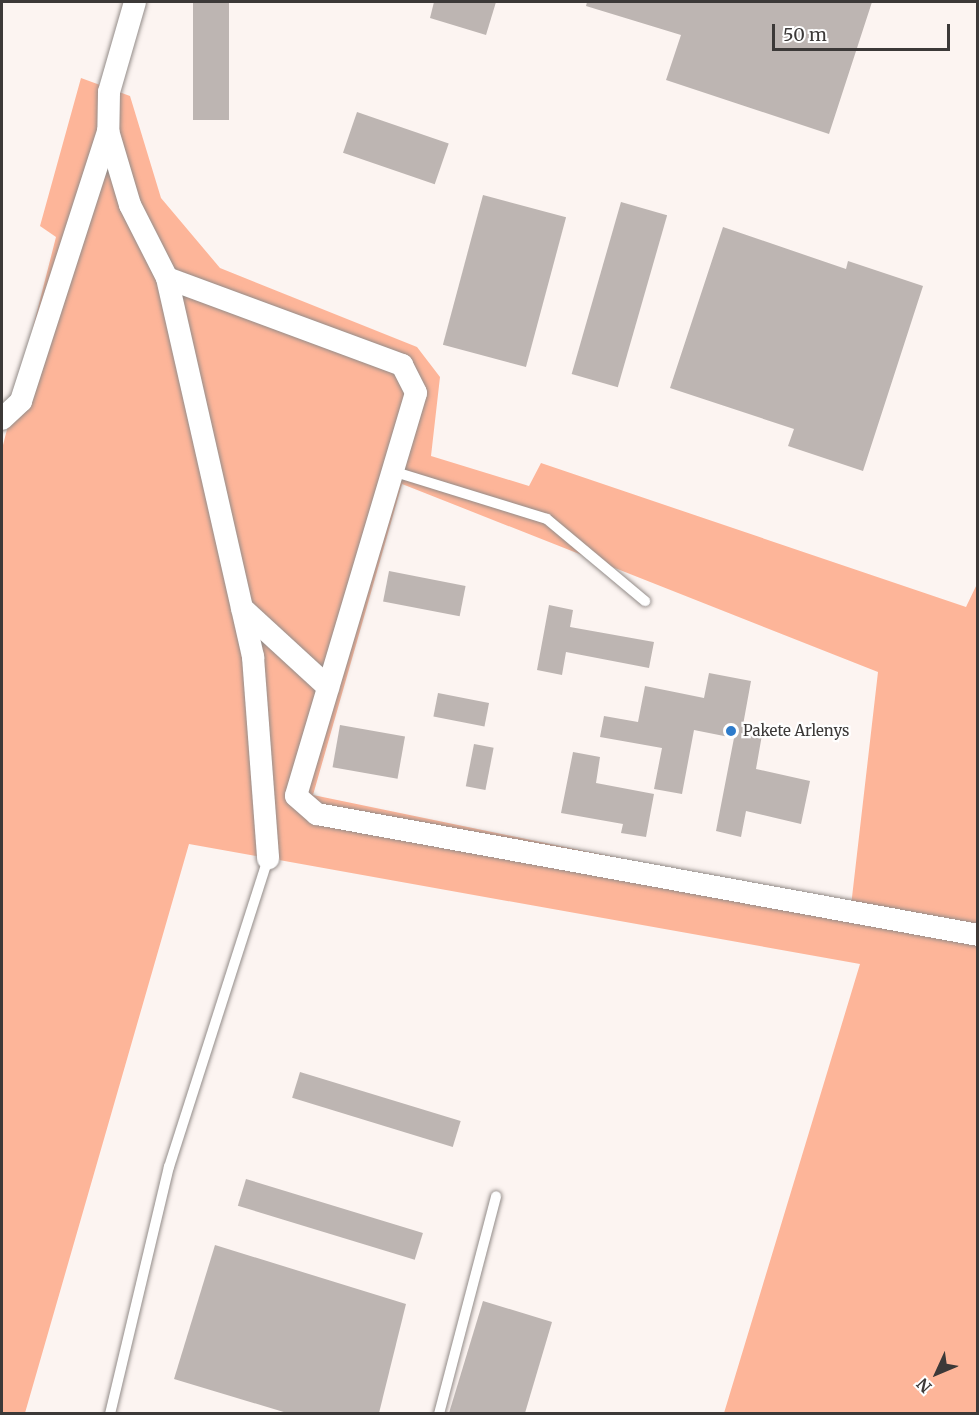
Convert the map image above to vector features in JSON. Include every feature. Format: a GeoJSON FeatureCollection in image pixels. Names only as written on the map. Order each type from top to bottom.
{"type":"FeatureCollection","features":[{"type":"Feature","properties":{"kind":"street"},"geometry":{"type":"LineString","coordinates":[[2,419],[21,401],[108,131],[109,92],[135,2]]}},
{"type":"Feature","properties":{"kind":"street"},"geometry":{"type":"LineString","coordinates":[[108,131],[129,205],[167,278],[253,657],[268,858]]}},
{"type":"Feature","properties":{"kind":"street"},"geometry":{"type":"LineString","coordinates":[[167,278],[402,365],[416,393],[297,796],[317,814],[978,935]]}},
{"type":"Feature","properties":{"kind":"street"},"geometry":{"type":"LineString","coordinates":[[242,608],[328,687]]}},
{"type":"Feature","properties":{"kind":"lane"},"geometry":{"type":"LineString","coordinates":[[392,471],[547,519],[645,601]]}},
{"type":"Feature","properties":{"kind":"lane"},"geometry":{"type":"LineString","coordinates":[[110,1413],[169,1167],[268,858]]}},
{"type":"Feature","properties":{"kind":"lane"},"geometry":{"type":"LineString","coordinates":[[439,1413],[496,1196]]}},
{"type":"Feature","properties":{"kind":"shaded area"},"geometry":{"type":"Polygon","coordinates":[[[81,78],[130,96],[161,198],[220,268],[417,347],[440,377],[431,456],[529,486],[541,463],[966,607],[977,584],[977,1413],[724,1413],[860,964],[189,844],[25,1413],[2,1414],[2,449],[56,237],[40,226],[81,78]],[[402,484],[313,795],[851,906],[878,672],[402,484]]]}},
{"type":"Feature","properties":{"kind":"building"},"geometry":{"type":"Polygon","coordinates":[[[193,2],[229,2],[229,120],[193,120],[193,2]]]}},
{"type":"Feature","properties":{"kind":"building"},"geometry":{"type":"Polygon","coordinates":[[[434,2],[496,2],[486,35],[430,18],[434,2]]]}},
{"type":"Feature","properties":{"kind":"building"},"geometry":{"type":"Polygon","coordinates":[[[587,2],[872,2],[829,134],[666,80],[681,35],[586,6],[587,2]]]}},
{"type":"Feature","properties":{"kind":"building"},"geometry":{"type":"Polygon","coordinates":[[[357,112],[449,144],[435,184],[343,153],[357,112]]]}},
{"type":"Feature","properties":{"kind":"building"},"geometry":{"type":"Polygon","coordinates":[[[483,195],[566,217],[526,367],[443,345],[483,195]]]}},
{"type":"Feature","properties":{"kind":"building"},"geometry":{"type":"Polygon","coordinates":[[[621,202],[667,215],[618,387],[572,374],[621,202]]]}},
{"type":"Feature","properties":{"kind":"building"},"geometry":{"type":"Polygon","coordinates":[[[723,227],[846,269],[848,261],[923,286],[863,471],[788,446],[794,429],[670,388],[723,227]]]}},
{"type":"Feature","properties":{"kind":"building"},"geometry":{"type":"Polygon","coordinates":[[[389,571],[466,586],[460,616],[383,601],[389,571]]]}},
{"type":"Feature","properties":{"kind":"building"},"geometry":{"type":"Polygon","coordinates":[[[549,605],[573,610],[570,627],[654,642],[649,668],[566,652],[562,675],[537,670],[549,605]]]}},
{"type":"Feature","properties":{"kind":"building"},"geometry":{"type":"Polygon","coordinates":[[[709,673],[751,681],[743,725],[763,729],[756,769],[810,781],[801,824],[746,811],[741,837],[716,831],[734,738],[694,730],[682,794],[654,789],[662,748],[600,737],[604,716],[638,722],[645,686],[704,698],[709,673]]]}},
{"type":"Feature","properties":{"kind":"building"},"geometry":{"type":"Polygon","coordinates":[[[438,693],[489,703],[484,726],[433,717],[438,693]]]}},
{"type":"Feature","properties":{"kind":"building"},"geometry":{"type":"Polygon","coordinates":[[[340,725],[405,736],[398,779],[333,767],[340,725]]]}},
{"type":"Feature","properties":{"kind":"building"},"geometry":{"type":"Polygon","coordinates":[[[474,744],[494,748],[485,790],[466,786],[474,744]]]}},
{"type":"Feature","properties":{"kind":"building"},"geometry":{"type":"Polygon","coordinates":[[[573,752],[600,757],[596,783],[654,794],[646,837],[621,833],[623,824],[561,813],[573,752]]]}},
{"type":"Feature","properties":{"kind":"building"},"geometry":{"type":"Polygon","coordinates":[[[300,1072],[461,1121],[453,1147],[292,1098],[300,1072]]]}},
{"type":"Feature","properties":{"kind":"building"},"geometry":{"type":"Polygon","coordinates":[[[246,1179],[423,1233],[415,1260],[238,1206],[246,1179]]]}},
{"type":"Feature","properties":{"kind":"building"},"geometry":{"type":"Polygon","coordinates":[[[215,1245],[406,1304],[379,1413],[287,1413],[174,1379],[215,1245]]]}},
{"type":"Feature","properties":{"kind":"building"},"geometry":{"type":"Polygon","coordinates":[[[483,1301],[552,1322],[525,1413],[449,1413],[483,1301]]]}},
{"type":"Feature","properties":{"kind":"place","name":"Pakete Arlenys"},"geometry":{"type":"Point","coordinates":[731,731]}}]}
